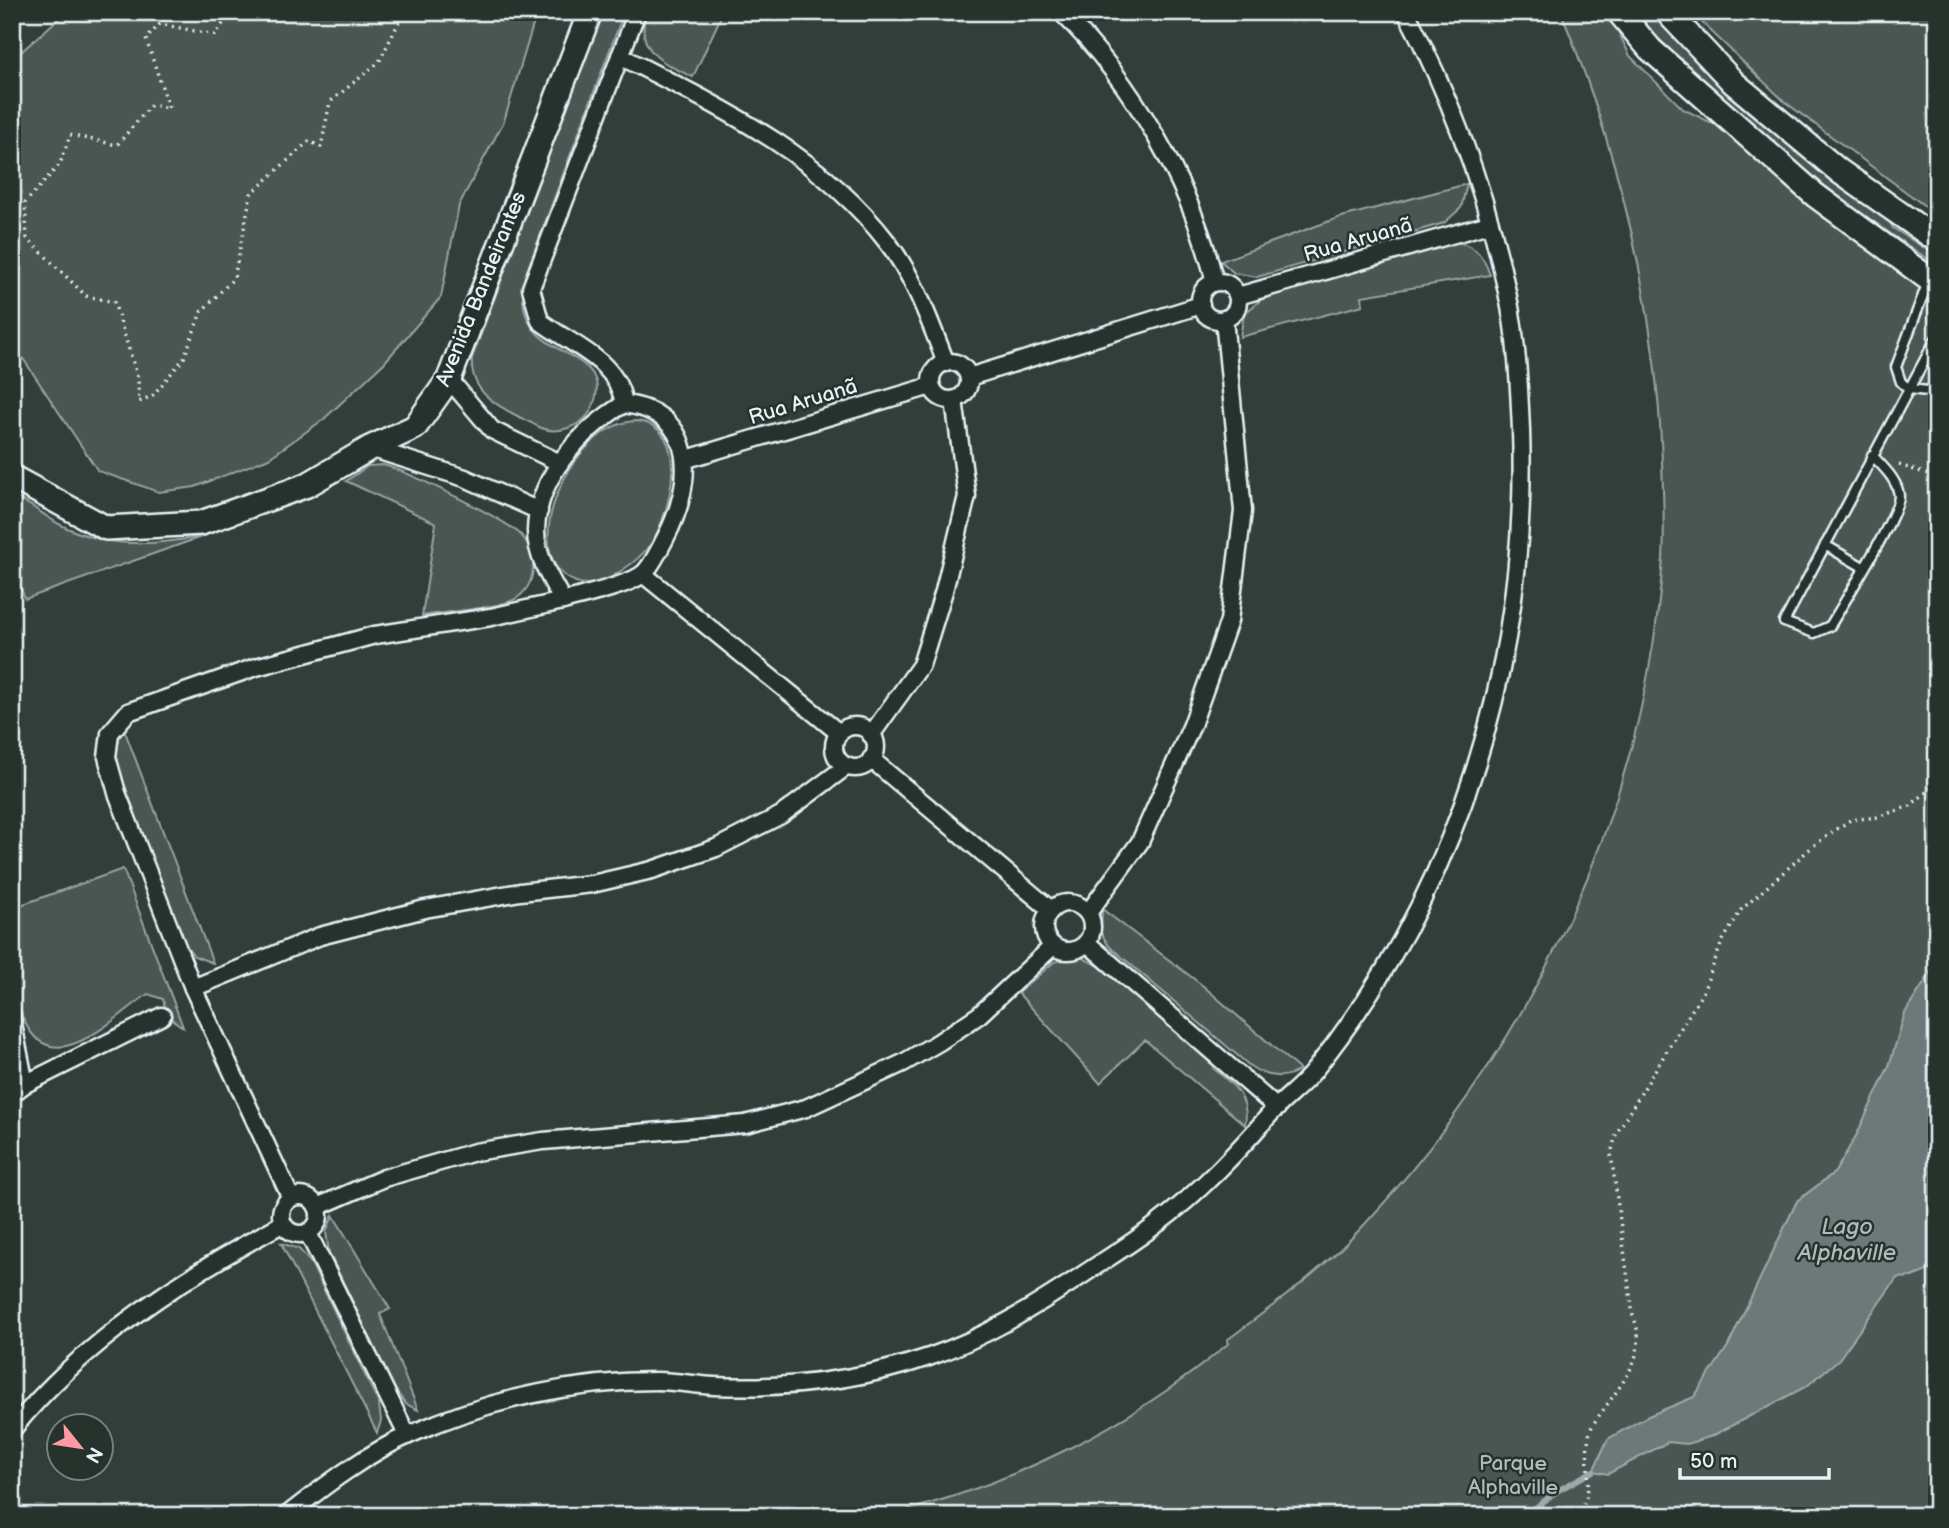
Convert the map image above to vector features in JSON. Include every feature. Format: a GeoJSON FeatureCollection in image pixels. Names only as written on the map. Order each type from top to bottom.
{"type":"FeatureCollection","features":[{"type":"Feature","properties":{"kind":"street","name":"Avenida Bandeirantes"},"geometry":{"type":"LineString","coordinates":[[12,477],[106,528],[201,523],[307,485],[370,448],[415,427],[449,379],[590,12]]}},
{"type":"Feature","properties":{"kind":"street"},"geometry":{"type":"LineString","coordinates":[[624,404],[621,387],[605,363],[540,321],[531,288],[637,12]]}},
{"type":"Feature","properties":{"kind":"street"},"geometry":{"type":"LineString","coordinates":[[1061,12],[1097,49],[1150,129],[1192,213],[1215,282]]}},
{"type":"Feature","properties":{"kind":"street"},"geometry":{"type":"LineString","coordinates":[[286,1516],[320,1489],[407,1435],[476,1410],[542,1391],[656,1381],[717,1386],[783,1385],[857,1376],[929,1357],[1015,1320],[1160,1223],[1244,1145],[1310,1076],[1372,990],[1418,911],[1469,791],[1498,691],[1512,616],[1522,469],[1511,321],[1489,224],[1462,134],[1406,12]]}},
{"type":"Feature","properties":{"kind":"street"},"geometry":{"type":"LineString","coordinates":[[1619,12],[1650,49],[1732,124],[1815,195],[1933,282]]}},
{"type":"Feature","properties":{"kind":"street"},"geometry":{"type":"LineString","coordinates":[[1667,12],[1734,83],[1839,171],[1937,240]]}},
{"type":"Feature","properties":{"kind":"street"},"geometry":{"type":"LineString","coordinates":[[620,56],[743,119],[824,174],[888,244],[924,304],[946,363]]}},
{"type":"Feature","properties":{"kind":"street","name":"Rua Aruanã"},"geometry":{"type":"LineString","coordinates":[[1238,296],[1489,224]]}},
{"type":"Feature","properties":{"kind":"street"},"geometry":{"type":"LineString","coordinates":[[1215,282],[1228,284],[1238,296],[1235,311],[1224,319],[1209,317],[1201,305],[1203,290],[1215,282]]}},
{"type":"Feature","properties":{"kind":"street"},"geometry":{"type":"LineString","coordinates":[[969,377],[1201,305]]}},
{"type":"Feature","properties":{"kind":"street"},"geometry":{"type":"LineString","coordinates":[[1088,913],[1140,842],[1192,725],[1229,621],[1243,511],[1224,319]]}},
{"type":"Feature","properties":{"kind":"street"},"geometry":{"type":"LineString","coordinates":[[946,363],[962,366],[969,377],[967,392],[954,400],[939,397],[931,386],[935,370],[946,363]]}},
{"type":"Feature","properties":{"kind":"street"},"geometry":{"type":"LineString","coordinates":[[449,379],[492,430],[560,463]]}},
{"type":"Feature","properties":{"kind":"street","name":"Rua Aruanã"},"geometry":{"type":"LineString","coordinates":[[687,459],[931,386]]}},
{"type":"Feature","properties":{"kind":"street"},"geometry":{"type":"LineString","coordinates":[[871,734],[921,666],[944,591],[967,496],[954,400]]}},
{"type":"Feature","properties":{"kind":"street"},"geometry":{"type":"LineString","coordinates":[[291,1198],[192,988],[117,793],[107,757],[110,733],[128,712],[256,667],[374,635],[491,617],[563,601],[599,592],[643,574],[659,551],[681,503],[687,459],[679,437],[657,415],[624,404],[594,422],[560,463],[539,511],[536,533],[544,566],[563,601]]}},
{"type":"Feature","properties":{"kind":"street"},"geometry":{"type":"LineString","coordinates":[[370,448],[465,478],[539,511]]}},
{"type":"Feature","properties":{"kind":"street"},"geometry":{"type":"LineString","coordinates":[[643,574],[839,733]]}},
{"type":"Feature","properties":{"kind":"street"},"geometry":{"type":"LineString","coordinates":[[192,988],[320,936],[425,909],[520,892],[592,884],[652,870],[716,848],[781,815],[846,766],[860,767],[871,759],[875,746],[871,734],[855,726],[839,733]]}},
{"type":"Feature","properties":{"kind":"street"},"geometry":{"type":"LineString","coordinates":[[839,733],[834,752],[846,766]]}},
{"type":"Feature","properties":{"kind":"street"},"geometry":{"type":"LineString","coordinates":[[871,759],[1051,910]]}},
{"type":"Feature","properties":{"kind":"street"},"geometry":{"type":"LineString","coordinates":[[1069,903],[1081,906],[1088,913],[1092,928],[1087,943],[1069,952],[1052,946],[1044,930],[1045,918],[1051,910],[1069,903]]}},
{"type":"Feature","properties":{"kind":"street"},"geometry":{"type":"LineString","coordinates":[[1087,943],[1277,1108]]}},
{"type":"Feature","properties":{"kind":"street"},"geometry":{"type":"LineString","coordinates":[[317,1207],[384,1178],[475,1152],[543,1141],[745,1124],[806,1108],[893,1069],[939,1042],[979,1015],[1052,946]]}},
{"type":"Feature","properties":{"kind":"street"},"geometry":{"type":"LineString","coordinates":[[12,1019],[19,1089],[162,1016]]}},
{"type":"Feature","properties":{"kind":"street"},"geometry":{"type":"LineString","coordinates":[[306,1197],[317,1207],[318,1222],[308,1233],[293,1234],[282,1224],[281,1209],[291,1198],[306,1197]]}},
{"type":"Feature","properties":{"kind":"street"},"geometry":{"type":"LineString","coordinates":[[12,1430],[80,1361],[129,1320],[202,1268],[282,1224]]}},
{"type":"Feature","properties":{"kind":"street"},"geometry":{"type":"LineString","coordinates":[[308,1233],[407,1435]]}},
{"type":"Feature","properties":{"kind":"lane"},"geometry":{"type":"LineString","coordinates":[[1933,282],[1896,367],[1901,382],[1909,389],[1928,391],[1937,385]]}},
{"type":"Feature","properties":{"kind":"lane"},"geometry":{"type":"LineString","coordinates":[[1872,455],[1889,475],[1899,498],[1863,567],[1830,626],[1814,633],[1784,622],[1872,455],[1937,337]]}},
{"type":"Feature","properties":{"kind":"lane"},"geometry":{"type":"LineString","coordinates":[[1825,545],[1863,567]]}},
{"type":"Feature","properties":{"kind":"path"},"geometry":{"type":"LineString","coordinates":[[231,12],[215,35],[160,24],[146,39],[169,108],[150,105],[117,145],[69,135],[60,164],[25,203],[27,238],[86,296],[114,302],[138,379],[139,402],[153,395],[184,358],[201,312],[234,278],[251,194],[309,141],[321,147],[330,102],[379,62],[404,12]]}},
{"type":"Feature","properties":{"kind":"path"},"geometry":{"type":"LineString","coordinates":[[1872,455],[1937,477]]}},
{"type":"Feature","properties":{"kind":"path"},"geometry":{"type":"LineString","coordinates":[[1576,1516],[1584,1508],[1590,1487],[1586,1456],[1590,1430],[1639,1354],[1640,1333],[1633,1316],[1611,1154],[1616,1135],[1703,992],[1721,942],[1741,910],[1813,846],[1850,820],[1877,817],[1910,806],[1937,783]]}},
{"type":"Feature","properties":{"kind":"green space"},"geometry":{"type":"Polygon","coordinates":[[[66,12],[537,12],[504,121],[459,205],[441,297],[384,363],[324,419],[269,458],[195,487],[159,492],[98,471],[12,342],[12,60],[66,12]]]}},
{"type":"Feature","properties":{"kind":"green space"},"geometry":{"type":"Polygon","coordinates":[[[603,12],[624,12],[524,283],[524,306],[531,326],[545,340],[588,368],[597,389],[592,408],[584,419],[568,428],[552,430],[537,426],[502,408],[483,393],[473,372],[472,358],[603,12]]]}},
{"type":"Feature","properties":{"kind":"green space"},"geometry":{"type":"Polygon","coordinates":[[[647,12],[723,12],[693,77],[662,61],[648,46],[644,36],[647,12]]]}},
{"type":"Feature","properties":{"kind":"green space","name":"Parque Alphaville"},"geometry":{"type":"Polygon","coordinates":[[[1561,12],[1605,12],[1614,23],[1630,56],[1683,109],[1716,125],[1846,227],[1859,244],[1937,294],[1937,1516],[884,1516],[977,1488],[1066,1450],[1109,1427],[1191,1373],[1229,1343],[1227,1340],[1315,1271],[1349,1241],[1425,1154],[1480,1078],[1529,999],[1570,917],[1605,831],[1633,742],[1652,651],[1663,558],[1664,522],[1658,403],[1643,289],[1617,176],[1601,121],[1561,12]]]}},
{"type":"Feature","properties":{"kind":"green space"},"geometry":{"type":"Polygon","coordinates":[[[1633,12],[1651,12],[1742,101],[1883,211],[1893,228],[1937,256],[1937,265],[1855,209],[1777,148],[1667,48],[1633,12]]]}},
{"type":"Feature","properties":{"kind":"green space"},"geometry":{"type":"Polygon","coordinates":[[[1691,12],[1937,12],[1937,215],[1785,102],[1691,12]]]}},
{"type":"Feature","properties":{"kind":"green space"},"geometry":{"type":"Polygon","coordinates":[[[1467,184],[1461,208],[1444,223],[1257,277],[1234,273],[1221,261],[1338,218],[1467,184]]]}},
{"type":"Feature","properties":{"kind":"green space"},"geometry":{"type":"Polygon","coordinates":[[[1450,242],[1465,244],[1476,251],[1490,275],[1362,296],[1363,305],[1240,337],[1244,314],[1262,299],[1450,242]]]}},
{"type":"Feature","properties":{"kind":"green space"},"geometry":{"type":"Polygon","coordinates":[[[636,421],[654,426],[665,438],[671,454],[670,492],[659,528],[645,551],[616,574],[594,584],[576,582],[558,568],[549,547],[550,521],[558,493],[572,466],[590,443],[612,427],[636,421]]]}},
{"type":"Feature","properties":{"kind":"green space"},"geometry":{"type":"Polygon","coordinates":[[[383,465],[455,496],[498,519],[522,536],[533,559],[532,576],[524,592],[517,598],[499,604],[422,616],[436,523],[346,481],[368,466],[383,465]]]}},
{"type":"Feature","properties":{"kind":"green space"},"geometry":{"type":"Polygon","coordinates":[[[12,496],[59,524],[95,538],[150,543],[207,535],[25,599],[12,564],[12,496]]]}},
{"type":"Feature","properties":{"kind":"green space"},"geometry":{"type":"Polygon","coordinates":[[[124,729],[213,963],[194,956],[181,938],[116,761],[117,741],[124,729]]]}},
{"type":"Feature","properties":{"kind":"green space"},"geometry":{"type":"Polygon","coordinates":[[[123,869],[183,1027],[167,1016],[163,999],[148,994],[87,1038],[66,1046],[46,1045],[32,1034],[16,995],[12,908],[123,869]]]}},
{"type":"Feature","properties":{"kind":"green space"},"geometry":{"type":"Polygon","coordinates":[[[1102,909],[1202,985],[1300,1070],[1275,1076],[1250,1066],[1109,946],[1101,933],[1102,909]]]}},
{"type":"Feature","properties":{"kind":"green space"},"geometry":{"type":"Polygon","coordinates":[[[1079,956],[1099,966],[1216,1064],[1213,1068],[1233,1086],[1242,1099],[1246,1115],[1245,1125],[1145,1040],[1100,1083],[1018,993],[1054,962],[1079,956]]]}},
{"type":"Feature","properties":{"kind":"green space"},"geometry":{"type":"Polygon","coordinates":[[[333,1215],[390,1309],[380,1314],[418,1410],[406,1404],[395,1389],[329,1253],[326,1232],[333,1215]]]}},
{"type":"Feature","properties":{"kind":"green space"},"geometry":{"type":"Polygon","coordinates":[[[281,1243],[299,1249],[311,1263],[379,1404],[381,1421],[377,1433],[281,1243]]]}},
{"type":"Feature","properties":{"kind":"water","name":"Lago Alphaville"},"geometry":{"type":"Polygon","coordinates":[[[1937,963],[1937,1267],[1912,1277],[1897,1278],[1839,1359],[1807,1386],[1712,1436],[1687,1444],[1668,1442],[1608,1474],[1593,1471],[1608,1439],[1646,1417],[1694,1397],[1728,1346],[1797,1201],[1835,1172],[1856,1136],[1889,1066],[1905,1013],[1937,963]]]}},
{"type":"Feature","properties":{"kind":"waterway"},"geometry":{"type":"LineString","coordinates":[[1525,1516],[1557,1491],[1593,1471]]}}]}
